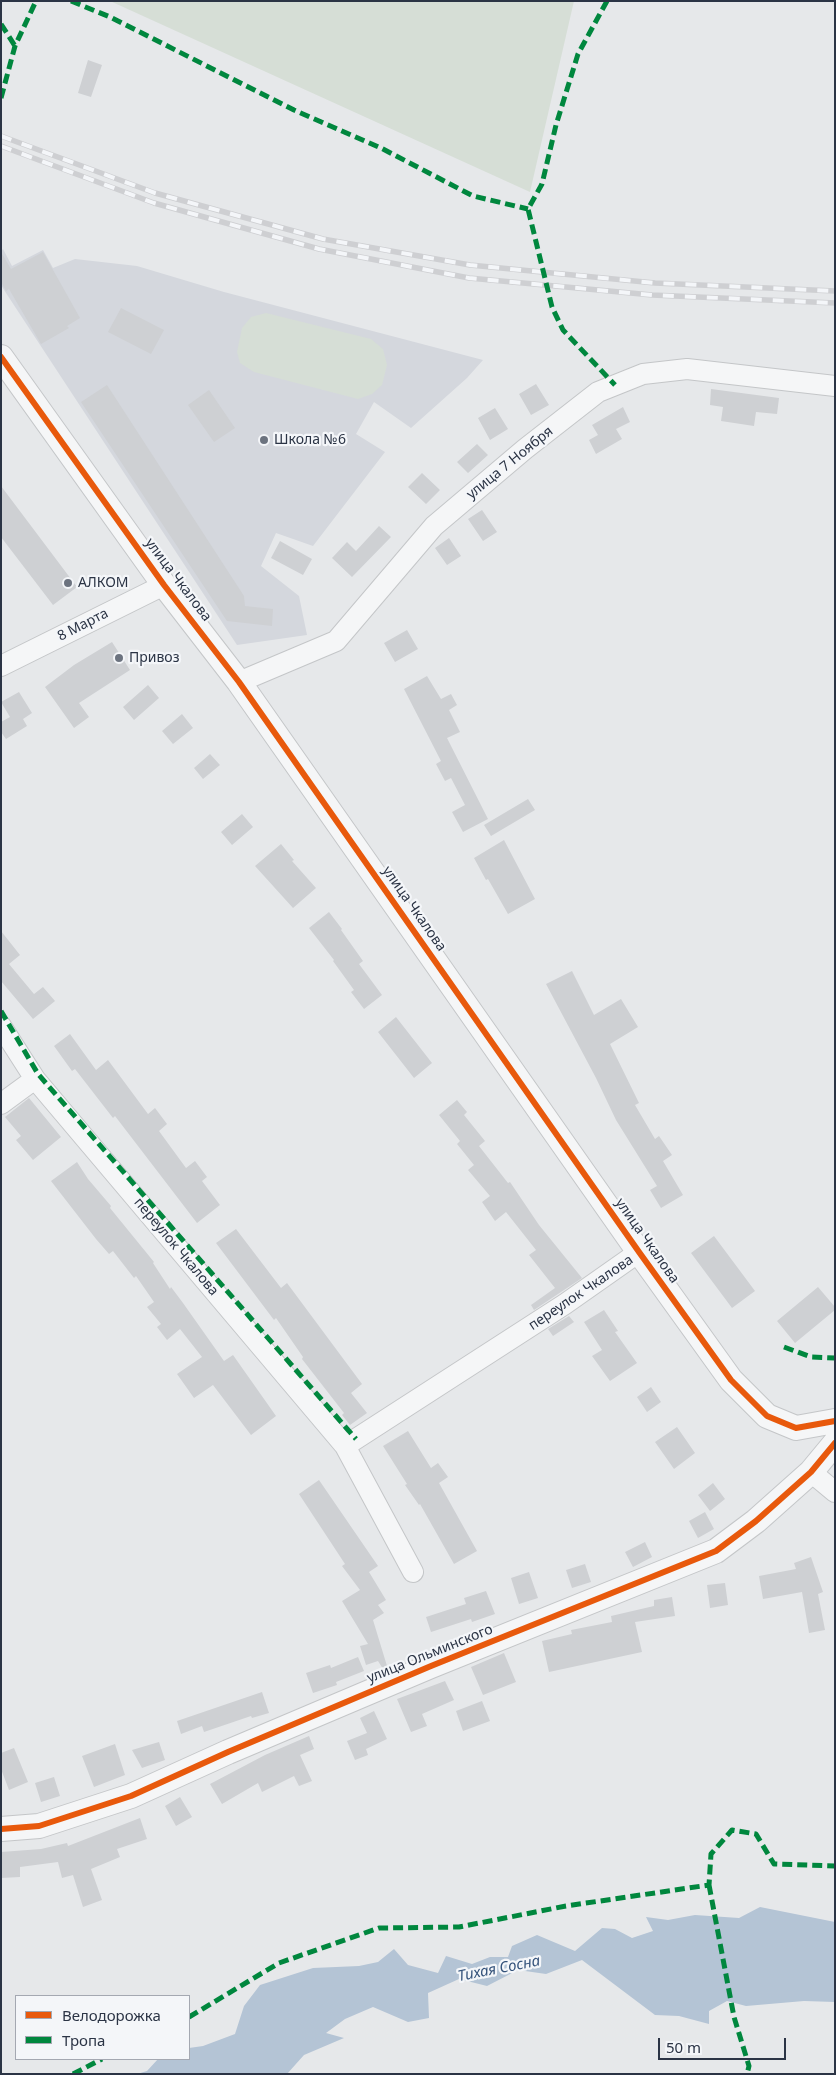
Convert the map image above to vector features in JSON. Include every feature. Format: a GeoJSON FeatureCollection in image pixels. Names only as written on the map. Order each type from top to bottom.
{"type":"FeatureCollection","features":[{"type":"Feature","properties":{"kind":"street","name":"улица Чкалова"},"geometry":{"type":"LineString","coordinates":[[1,358],[164,585],[239,682],[639,1252],[732,1380],[767,1416],[796,1428],[835,1421]]}},
{"type":"Feature","properties":{"kind":"street","name":"улица 7 Ноября"},"geometry":{"type":"LineString","coordinates":[[239,682],[336,641],[434,526],[525,449],[598,392],[643,374],[687,369],[835,386]]}},
{"type":"Feature","properties":{"kind":"street","name":"8 Марта"},"geometry":{"type":"LineString","coordinates":[[1,666],[164,585]]}},
{"type":"Feature","properties":{"kind":"street","name":"переулок Чкалова"},"geometry":{"type":"LineString","coordinates":[[1,1026],[34,1079],[345,1446],[413,1572]]}},
{"type":"Feature","properties":{"kind":"street"},"geometry":{"type":"LineString","coordinates":[[1,1104],[34,1079]]}},
{"type":"Feature","properties":{"kind":"street","name":"переулок Чкалова"},"geometry":{"type":"LineString","coordinates":[[345,1446],[565,1304],[639,1252]]}},
{"type":"Feature","properties":{"kind":"street","name":"улица Ольминского"},"geometry":{"type":"LineString","coordinates":[[1,1829],[39,1826],[131,1796],[228,1752],[422,1670],[716,1551],[756,1521],[811,1472],[835,1443]]}},
{"type":"Feature","properties":{"kind":"street"},"geometry":{"type":"LineString","coordinates":[[811,1472],[835,1492]]}},
{"type":"Feature","properties":{"kind":"shaded area"},"geometry":{"type":"Polygon","coordinates":[[[110,1],[574,1],[530,192],[110,1]]]}},
{"type":"Feature","properties":{"kind":"shaded area"},"geometry":{"type":"Polygon","coordinates":[[[3,249],[12,266],[43,250],[53,268],[75,259],[137,266],[224,292],[483,360],[467,378],[411,428],[374,402],[356,434],[385,452],[313,546],[276,533],[261,566],[299,596],[307,635],[237,645],[1,285],[1,251],[3,249]]]}},
{"type":"Feature","properties":{"kind":"shaded area"},"geometry":{"type":"Polygon","coordinates":[[[266,313],[371,339],[383,349],[387,365],[382,385],[372,394],[358,399],[254,372],[240,363],[237,352],[242,328],[251,317],[266,313]]]}},
{"type":"Feature","properties":{"kind":"water","name":"Тихая Сосна"},"geometry":{"type":"Polygon","coordinates":[[[760,1907],[835,1922],[835,2002],[804,2001],[746,2006],[727,2001],[709,2011],[709,2024],[679,2016],[655,2015],[582,1960],[546,1974],[518,1970],[487,1986],[459,1979],[428,1993],[429,2018],[408,2022],[373,2007],[345,2019],[326,2033],[344,2038],[304,2055],[287,2074],[137,2074],[147,2071],[157,2060],[190,2060],[190,2048],[203,2046],[235,2034],[244,2006],[260,1985],[313,1968],[359,1966],[378,1962],[394,1949],[408,1965],[438,1973],[446,1956],[472,1964],[490,1957],[508,1957],[512,1946],[537,1935],[575,1951],[602,1928],[615,1929],[632,1938],[653,1931],[646,1917],[668,1920],[695,1915],[739,1918],[760,1907]]]}},
{"type":"Feature","properties":{"kind":"building"},"geometry":{"type":"Polygon","coordinates":[[[88,60],[102,65],[91,97],[78,93],[88,60]]]}},
{"type":"Feature","properties":{"kind":"building"},"geometry":{"type":"Polygon","coordinates":[[[1,252],[11,269],[43,252],[80,318],[67,326],[69,328],[41,344],[9,289],[6,291],[1,282],[1,252]]]}},
{"type":"Feature","properties":{"kind":"building"},"geometry":{"type":"Polygon","coordinates":[[[121,308],[164,330],[151,354],[108,332],[121,308]]]}},
{"type":"Feature","properties":{"kind":"building"},"geometry":{"type":"Polygon","coordinates":[[[536,384],[549,405],[531,415],[519,394],[536,384]]]}},
{"type":"Feature","properties":{"kind":"building"},"geometry":{"type":"Polygon","coordinates":[[[107,385],[244,596],[245,606],[273,609],[272,626],[227,621],[81,402],[107,385]]]}},
{"type":"Feature","properties":{"kind":"building"},"geometry":{"type":"Polygon","coordinates":[[[711,389],[779,398],[777,414],[756,412],[754,426],[721,421],[723,407],[710,405],[711,389]]]}},
{"type":"Feature","properties":{"kind":"building"},"geometry":{"type":"Polygon","coordinates":[[[209,390],[235,428],[214,442],[188,405],[209,390]]]}},
{"type":"Feature","properties":{"kind":"building"},"geometry":{"type":"Polygon","coordinates":[[[623,407],[630,422],[616,429],[622,439],[596,454],[589,440],[598,435],[592,425],[623,407]]]}},
{"type":"Feature","properties":{"kind":"building"},"geometry":{"type":"Polygon","coordinates":[[[495,408],[508,429],[490,440],[478,418],[495,408]]]}},
{"type":"Feature","properties":{"kind":"building"},"geometry":{"type":"Polygon","coordinates":[[[477,444],[488,455],[468,473],[457,462],[477,444]]]}},
{"type":"Feature","properties":{"kind":"building"},"geometry":{"type":"Polygon","coordinates":[[[422,473],[440,490],[426,504],[408,487],[422,473]]]}},
{"type":"Feature","properties":{"kind":"building"},"geometry":{"type":"Polygon","coordinates":[[[1,486],[77,587],[53,605],[1,537],[1,486]]]}},
{"type":"Feature","properties":{"kind":"building"},"geometry":{"type":"Polygon","coordinates":[[[482,510],[497,532],[483,541],[468,519],[482,510]]]}},
{"type":"Feature","properties":{"kind":"building"},"geometry":{"type":"Polygon","coordinates":[[[379,526],[391,537],[352,577],[332,558],[347,542],[356,551],[379,526]]]}},
{"type":"Feature","properties":{"kind":"building"},"geometry":{"type":"Polygon","coordinates":[[[449,538],[461,556],[447,565],[435,548],[449,538]]]}},
{"type":"Feature","properties":{"kind":"building"},"geometry":{"type":"Polygon","coordinates":[[[280,541],[312,559],[303,575],[271,558],[280,541]]]}},
{"type":"Feature","properties":{"kind":"building"},"geometry":{"type":"Polygon","coordinates":[[[407,630],[418,649],[395,662],[384,643],[407,630]]]}},
{"type":"Feature","properties":{"kind":"building"},"geometry":{"type":"Polygon","coordinates":[[[112,642],[130,670],[79,703],[89,717],[74,728],[45,687],[74,665],[112,642]]]}},
{"type":"Feature","properties":{"kind":"building"},"geometry":{"type":"Polygon","coordinates":[[[427,676],[441,699],[451,694],[457,705],[449,710],[460,732],[447,738],[488,819],[463,832],[452,812],[465,805],[451,778],[445,781],[436,764],[441,761],[404,689],[427,676]]]}},
{"type":"Feature","properties":{"kind":"building"},"geometry":{"type":"Polygon","coordinates":[[[148,685],[159,698],[134,720],[123,707],[148,685]]]}},
{"type":"Feature","properties":{"kind":"building"},"geometry":{"type":"Polygon","coordinates":[[[19,692],[32,713],[23,719],[27,726],[6,739],[1,732],[1,722],[10,717],[1,702],[19,692]]]}},
{"type":"Feature","properties":{"kind":"building"},"geometry":{"type":"Polygon","coordinates":[[[182,714],[193,728],[173,744],[162,731],[182,714]]]}},
{"type":"Feature","properties":{"kind":"building"},"geometry":{"type":"Polygon","coordinates":[[[210,754],[220,765],[203,779],[194,768],[210,754]]]}},
{"type":"Feature","properties":{"kind":"building"},"geometry":{"type":"Polygon","coordinates":[[[528,799],[535,810],[491,836],[484,825],[528,799]]]}},
{"type":"Feature","properties":{"kind":"building"},"geometry":{"type":"Polygon","coordinates":[[[242,814],[253,827],[232,845],[221,832],[242,814]]]}},
{"type":"Feature","properties":{"kind":"building"},"geometry":{"type":"Polygon","coordinates":[[[504,840],[535,899],[508,914],[474,858],[504,840]]]}},
{"type":"Feature","properties":{"kind":"building"},"geometry":{"type":"Polygon","coordinates":[[[281,844],[294,860],[292,861],[316,888],[293,908],[255,866],[281,844]]]}},
{"type":"Feature","properties":{"kind":"building"},"geometry":{"type":"Polygon","coordinates":[[[329,912],[363,961],[359,964],[382,995],[364,1009],[351,992],[354,990],[334,960],[309,928],[329,912]]]}},
{"type":"Feature","properties":{"kind":"building"},"geometry":{"type":"Polygon","coordinates":[[[1,931],[20,955],[9,964],[34,994],[43,987],[55,1001],[33,1019],[1,981],[1,931]]]}},
{"type":"Feature","properties":{"kind":"building"},"geometry":{"type":"Polygon","coordinates":[[[572,971],[594,1015],[621,999],[638,1027],[610,1044],[639,1103],[635,1105],[655,1139],[659,1136],[672,1155],[663,1161],[683,1195],[661,1208],[650,1190],[657,1186],[616,1120],[546,984],[572,971]]]}},
{"type":"Feature","properties":{"kind":"building"},"geometry":{"type":"Polygon","coordinates":[[[396,1017],[432,1063],[414,1078],[378,1032],[396,1017]]]}},
{"type":"Feature","properties":{"kind":"building"},"geometry":{"type":"Polygon","coordinates":[[[70,1034],[96,1070],[108,1060],[148,1114],[155,1108],[167,1124],[159,1131],[186,1168],[195,1161],[207,1177],[202,1181],[220,1205],[197,1223],[115,1116],[113,1118],[75,1069],[72,1071],[54,1046],[70,1034]]]}},
{"type":"Feature","properties":{"kind":"building"},"geometry":{"type":"Polygon","coordinates":[[[29,1098],[61,1137],[33,1160],[16,1140],[21,1136],[5,1117],[29,1098]]]}},
{"type":"Feature","properties":{"kind":"building"},"geometry":{"type":"Polygon","coordinates":[[[457,1100],[467,1112],[464,1115],[485,1141],[479,1146],[508,1183],[510,1182],[539,1225],[582,1278],[534,1310],[531,1305],[555,1288],[529,1255],[536,1250],[506,1212],[495,1221],[482,1202],[490,1196],[468,1170],[474,1165],[457,1144],[460,1141],[439,1115],[457,1100]]]}},
{"type":"Feature","properties":{"kind":"building"},"geometry":{"type":"Polygon","coordinates":[[[77,1162],[88,1179],[111,1206],[110,1208],[154,1262],[170,1289],[171,1287],[224,1361],[233,1355],[276,1416],[251,1435],[213,1385],[194,1398],[177,1374],[202,1357],[180,1329],[167,1340],[157,1327],[161,1324],[147,1307],[154,1302],[136,1276],[134,1278],[113,1251],[109,1254],[51,1181],[77,1162]]]}},
{"type":"Feature","properties":{"kind":"building"},"geometry":{"type":"Polygon","coordinates":[[[236,1229],[281,1288],[287,1283],[362,1384],[351,1393],[367,1413],[350,1425],[342,1415],[344,1413],[302,1359],[303,1357],[276,1318],[274,1320],[216,1243],[236,1229]]]}},
{"type":"Feature","properties":{"kind":"building"},"geometry":{"type":"Polygon","coordinates":[[[714,1236],[755,1291],[732,1308],[691,1253],[714,1236]]]}},
{"type":"Feature","properties":{"kind":"building"},"geometry":{"type":"Polygon","coordinates":[[[818,1287],[835,1307],[835,1310],[795,1343],[777,1321],[818,1287]]]}},
{"type":"Feature","properties":{"kind":"building"},"geometry":{"type":"Polygon","coordinates":[[[604,1310],[618,1331],[615,1332],[637,1363],[610,1381],[592,1356],[602,1350],[584,1322],[604,1310]]]}},
{"type":"Feature","properties":{"kind":"building"},"geometry":{"type":"Polygon","coordinates":[[[569,1316],[574,1322],[553,1336],[548,1329],[569,1316]]]}},
{"type":"Feature","properties":{"kind":"building"},"geometry":{"type":"Polygon","coordinates":[[[651,1387],[661,1402],[647,1412],[637,1397],[651,1387]]]}},
{"type":"Feature","properties":{"kind":"building"},"geometry":{"type":"Polygon","coordinates":[[[677,1427],[695,1453],[674,1469],[655,1442],[677,1427]]]}},
{"type":"Feature","properties":{"kind":"building"},"geometry":{"type":"Polygon","coordinates":[[[408,1431],[431,1468],[438,1463],[448,1477],[439,1483],[477,1551],[454,1564],[420,1504],[405,1485],[407,1484],[383,1446],[408,1431]]]}},
{"type":"Feature","properties":{"kind":"building"},"geometry":{"type":"Polygon","coordinates":[[[319,1480],[378,1566],[369,1572],[386,1600],[378,1605],[384,1613],[373,1620],[387,1666],[383,1669],[378,1661],[366,1665],[360,1646],[368,1644],[342,1601],[360,1590],[342,1566],[345,1564],[299,1494],[319,1480]]]}},
{"type":"Feature","properties":{"kind":"building"},"geometry":{"type":"Polygon","coordinates":[[[713,1483],[725,1499],[710,1511],[698,1495],[713,1483]]]}},
{"type":"Feature","properties":{"kind":"building"},"geometry":{"type":"Polygon","coordinates":[[[705,1512],[714,1529],[698,1538],[689,1521],[705,1512]]]}},
{"type":"Feature","properties":{"kind":"building"},"geometry":{"type":"Polygon","coordinates":[[[645,1542],[652,1557],[633,1567],[625,1552],[645,1542]]]}},
{"type":"Feature","properties":{"kind":"building"},"geometry":{"type":"Polygon","coordinates":[[[811,1557],[823,1592],[818,1594],[825,1630],[809,1633],[802,1592],[763,1599],[759,1576],[796,1569],[794,1563],[811,1557]]]}},
{"type":"Feature","properties":{"kind":"building"},"geometry":{"type":"Polygon","coordinates":[[[585,1564],[591,1582],[572,1588],[566,1570],[585,1564]]]}},
{"type":"Feature","properties":{"kind":"building"},"geometry":{"type":"Polygon","coordinates":[[[529,1572],[538,1598],[519,1604],[511,1578],[529,1572]]]}},
{"type":"Feature","properties":{"kind":"building"},"geometry":{"type":"Polygon","coordinates":[[[725,1583],[728,1605],[710,1608],[707,1585],[725,1583]]]}},
{"type":"Feature","properties":{"kind":"building"},"geometry":{"type":"Polygon","coordinates":[[[486,1591],[495,1614],[472,1622],[471,1619],[431,1632],[426,1617],[466,1604],[464,1598],[486,1591]]]}},
{"type":"Feature","properties":{"kind":"building"},"geometry":{"type":"Polygon","coordinates":[[[672,1597],[675,1616],[635,1622],[642,1652],[549,1672],[542,1641],[572,1634],[571,1630],[612,1622],[611,1616],[654,1606],[654,1600],[672,1597]]]}},
{"type":"Feature","properties":{"kind":"building"},"geometry":{"type":"Polygon","coordinates":[[[504,1653],[516,1682],[483,1695],[471,1667],[504,1653]]]}},
{"type":"Feature","properties":{"kind":"building"},"geometry":{"type":"Polygon","coordinates":[[[358,1657],[364,1671],[336,1682],[337,1685],[313,1693],[306,1673],[330,1665],[331,1668],[358,1657]]]}},
{"type":"Feature","properties":{"kind":"building"},"geometry":{"type":"Polygon","coordinates":[[[445,1681],[454,1700],[422,1714],[427,1726],[411,1732],[397,1699],[445,1681]]]}},
{"type":"Feature","properties":{"kind":"building"},"geometry":{"type":"Polygon","coordinates":[[[262,1692],[269,1713],[252,1718],[251,1716],[204,1732],[202,1726],[181,1734],[177,1721],[262,1692]]]}},
{"type":"Feature","properties":{"kind":"building"},"geometry":{"type":"Polygon","coordinates":[[[482,1701],[490,1721],[463,1731],[456,1711],[482,1701]]]}},
{"type":"Feature","properties":{"kind":"building"},"geometry":{"type":"Polygon","coordinates":[[[374,1711],[387,1739],[366,1749],[368,1755],[355,1760],[347,1741],[367,1733],[360,1718],[374,1711]]]}},
{"type":"Feature","properties":{"kind":"building"},"geometry":{"type":"Polygon","coordinates":[[[309,1736],[314,1749],[300,1755],[312,1781],[299,1786],[294,1776],[262,1792],[258,1783],[222,1804],[210,1784],[265,1755],[309,1736]]]}},
{"type":"Feature","properties":{"kind":"building"},"geometry":{"type":"Polygon","coordinates":[[[159,1742],[165,1760],[142,1768],[132,1750],[159,1742]]]}},
{"type":"Feature","properties":{"kind":"building"},"geometry":{"type":"Polygon","coordinates":[[[115,1744],[125,1775],[94,1787],[82,1756],[115,1744]]]}},
{"type":"Feature","properties":{"kind":"building"},"geometry":{"type":"Polygon","coordinates":[[[14,1748],[28,1782],[9,1790],[1,1769],[1,1753],[14,1748]]]}},
{"type":"Feature","properties":{"kind":"building"},"geometry":{"type":"Polygon","coordinates":[[[54,1777],[60,1796],[41,1802],[35,1783],[54,1777]]]}},
{"type":"Feature","properties":{"kind":"building"},"geometry":{"type":"Polygon","coordinates":[[[180,1797],[192,1817],[176,1826],[165,1806],[180,1797]]]}},
{"type":"Feature","properties":{"kind":"building"},"geometry":{"type":"Polygon","coordinates":[[[140,1818],[147,1839],[117,1849],[120,1857],[91,1869],[102,1900],[83,1907],[73,1875],[62,1878],[58,1862],[20,1867],[20,1877],[1,1878],[1,1852],[41,1849],[67,1843],[68,1846],[140,1818]]]}},
{"type":"Feature","properties":{"kind":"railway"},"geometry":{"type":"LineString","coordinates":[[1,136],[155,193],[323,239],[470,265],[655,283],[835,291]]}},
{"type":"Feature","properties":{"kind":"railway"},"geometry":{"type":"LineString","coordinates":[[1,146],[154,203],[319,249],[469,278],[652,295],[835,303]]}},
{"type":"Feature","properties":{"kind":"marked path"},"geometry":{"type":"LineString","coordinates":[[1,98],[15,46],[36,1]]}},
{"type":"Feature","properties":{"kind":"marked path"},"geometry":{"type":"LineString","coordinates":[[71,1],[110,17],[294,110],[381,148],[473,196],[528,209]]}},
{"type":"Feature","properties":{"kind":"marked path"},"geometry":{"type":"LineString","coordinates":[[607,1],[578,54],[556,125],[542,184],[528,209],[552,307],[563,330],[615,385]]}},
{"type":"Feature","properties":{"kind":"marked path"},"geometry":{"type":"LineString","coordinates":[[1,24],[15,46]]}},
{"type":"Feature","properties":{"kind":"marked path"},"geometry":{"type":"LineString","coordinates":[[1,1011],[38,1074],[356,1439]]}},
{"type":"Feature","properties":{"kind":"marked path"},"geometry":{"type":"LineString","coordinates":[[784,1347],[811,1357],[835,1358]]}},
{"type":"Feature","properties":{"kind":"marked path"},"geometry":{"type":"LineString","coordinates":[[190,2016],[279,1963],[379,1928],[459,1927],[566,1906],[709,1885],[711,1854],[732,1830],[756,1834],[774,1864],[835,1866]]}},
{"type":"Feature","properties":{"kind":"marked path"},"geometry":{"type":"LineString","coordinates":[[709,1885],[734,2017],[749,2066],[747,2074]]}},
{"type":"Feature","properties":{"kind":"marked path"},"geometry":{"type":"LineString","coordinates":[[73,2074],[100,2060]]}},
{"type":"Feature","properties":{"kind":"cycle path"},"geometry":{"type":"LineString","coordinates":[[1,357],[164,585],[239,682],[731,1380],[767,1416],[796,1428],[835,1421]]}},
{"type":"Feature","properties":{"kind":"cycle path"},"geometry":{"type":"LineString","coordinates":[[1,1829],[39,1826],[131,1796],[228,1752],[431,1666],[716,1551],[756,1521],[811,1472],[835,1443]]}},
{"type":"Feature","properties":{"kind":"place","name":"Школа №6"},"geometry":{"type":"Point","coordinates":[264,440]}},
{"type":"Feature","properties":{"kind":"place","name":"АЛКОМ"},"geometry":{"type":"Point","coordinates":[68,583]}},
{"type":"Feature","properties":{"kind":"place","name":"Привоз"},"geometry":{"type":"Point","coordinates":[119,658]}}]}
